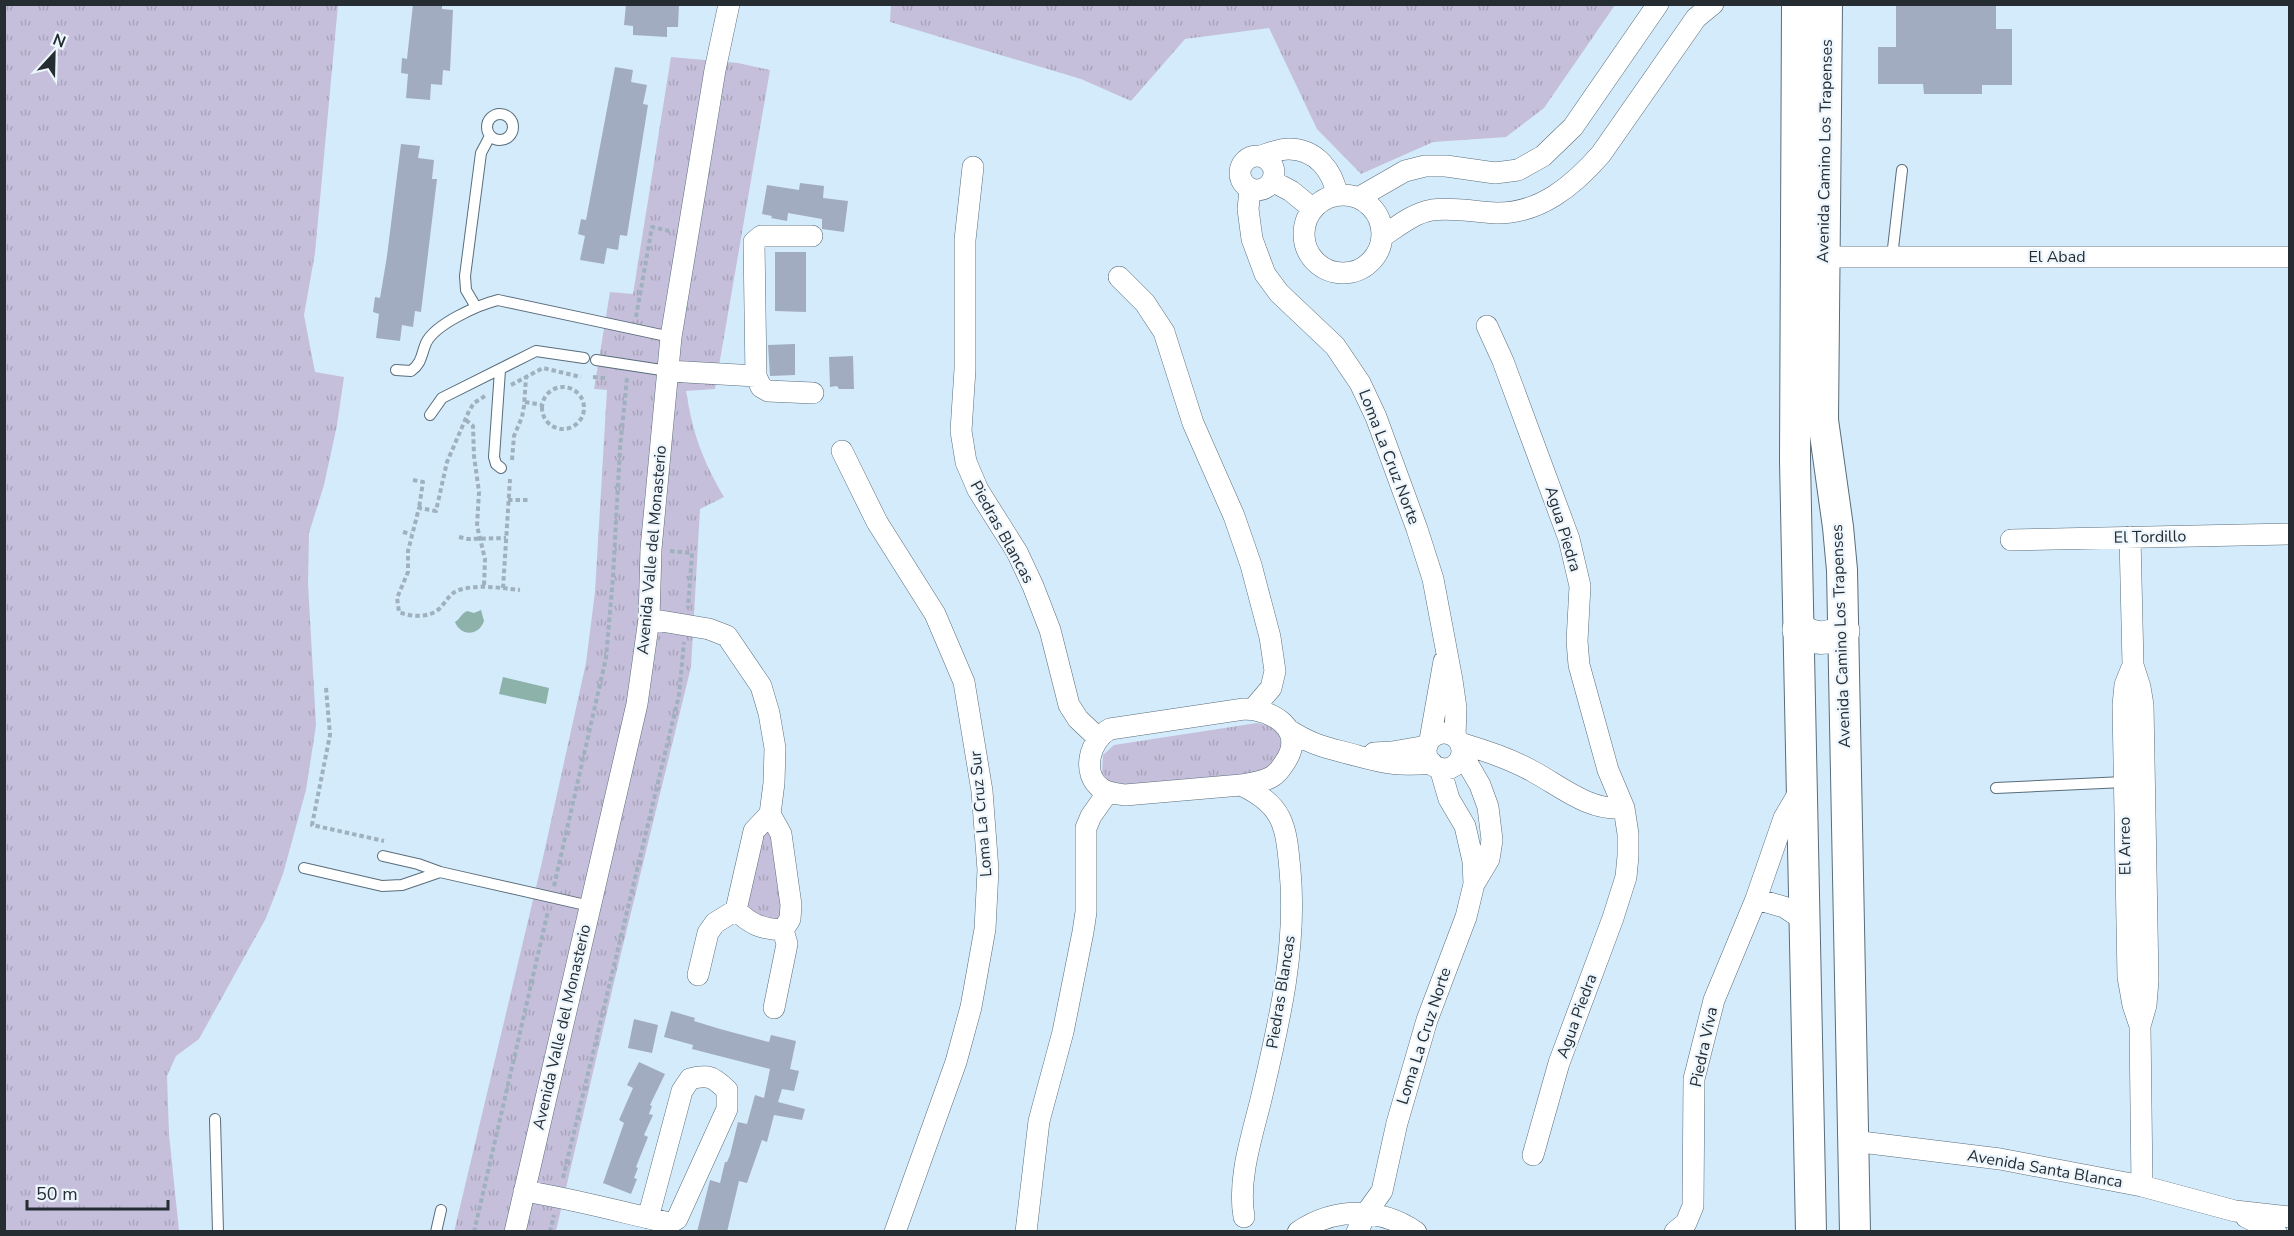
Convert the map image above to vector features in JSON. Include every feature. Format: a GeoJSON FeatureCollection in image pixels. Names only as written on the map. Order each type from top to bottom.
{"type":"FeatureCollection","features":[{"type":"Feature","properties":{"kind":"main road","name":"Avenida Camino Los Trapenses"},"geometry":{"type":"LineString","coordinates":[[1797,4],[1795,460],[1810,1232]]}},
{"type":"Feature","properties":{"kind":"main road","name":"Avenida Camino Los Trapenses"},"geometry":{"type":"LineString","coordinates":[[1827,4],[1823,420],[1838,527],[1843,631],[1855,1232]]}},
{"type":"Feature","properties":{"kind":"main road"},"geometry":{"type":"LineString","coordinates":[[1799,630],[1808,636],[1823,638],[1843,631]]}},
{"type":"Feature","properties":{"kind":"street","name":"Avenida Valle del Monasterio"},"geometry":{"type":"LineString","coordinates":[[515,1232],[637,704],[649,619],[651,549],[671,337],[715,70],[729,4]]}},
{"type":"Feature","properties":{"kind":"street"},"geometry":{"type":"LineString","coordinates":[[1358,198],[1405,171],[1425,166],[1446,166],[1495,173],[1518,170],[1543,156],[1573,127],[1658,4]]}},
{"type":"Feature","properties":{"kind":"street"},"geometry":{"type":"LineString","coordinates":[[1383,236],[1430,210],[1515,212],[1551,199],[1585,173],[1601,154],[1696,18],[1713,4]]}},
{"type":"Feature","properties":{"kind":"street"},"geometry":{"type":"LineString","coordinates":[[1261,156],[1272,164],[1274,176],[1265,188],[1250,190],[1240,180],[1240,169],[1246,159],[1281,150],[1302,151],[1317,159],[1330,171],[1337,195]]}},
{"type":"Feature","properties":{"kind":"street","name":"Piedras Blancas"},"geometry":{"type":"LineString","coordinates":[[973,167],[965,240],[965,369],[961,431],[966,462],[978,490],[1017,552],[1033,586],[1050,630],[1069,705],[1078,719],[1098,738]]}},
{"type":"Feature","properties":{"kind":"street"},"geometry":{"type":"LineString","coordinates":[[1272,181],[1291,191],[1313,209]]}},
{"type":"Feature","properties":{"kind":"street","name":"Loma La Cruz Norte"},"geometry":{"type":"LineString","coordinates":[[1250,190],[1248,209],[1252,239],[1264,274],[1279,293],[1335,346],[1348,364],[1368,400],[1426,554],[1438,598],[1456,708],[1459,745],[1480,785],[1492,823],[1490,859],[1474,884]]}},
{"type":"Feature","properties":{"kind":"street"},"geometry":{"type":"LineString","coordinates":[[1337,195],[1350,195],[1358,198],[1375,211],[1380,220],[1383,236],[1381,245],[1375,258],[1364,267],[1347,273],[1333,272],[1317,263],[1306,248],[1305,225],[1313,209],[1323,200],[1337,195]]}},
{"type":"Feature","properties":{"kind":"street"},"geometry":{"type":"LineString","coordinates":[[812,236],[761,236],[754,242],[756,376],[761,387],[768,391],[813,393]]}},
{"type":"Feature","properties":{"kind":"street","name":"El Abad"},"geometry":{"type":"LineString","coordinates":[[1824,257],[2289,258]]}},
{"type":"Feature","properties":{"kind":"street"},"geometry":{"type":"LineString","coordinates":[[1119,277],[1145,303],[1164,332],[1193,423],[1234,516],[1251,565],[1270,637],[1292,748],[1284,764]]}},
{"type":"Feature","properties":{"kind":"street","name":"Agua Piedra"},"geometry":{"type":"LineString","coordinates":[[1486,326],[1503,361],[1569,538],[1580,586],[1576,641],[1579,665],[1608,770],[1624,808],[1628,834],[1626,877],[1559,1063],[1533,1155]]}},
{"type":"Feature","properties":{"kind":"street"},"geometry":{"type":"LineString","coordinates":[[668,371],[756,376]]}},
{"type":"Feature","properties":{"kind":"street","name":"Loma La Cruz Sur"},"geometry":{"type":"LineString","coordinates":[[842,451],[877,522],[935,614],[964,682],[982,791],[988,870],[985,929],[971,1007],[956,1062],[895,1232]]}},
{"type":"Feature","properties":{"kind":"street","name":"El Tordillo"},"geometry":{"type":"LineString","coordinates":[[2011,540],[2289,534]]}},
{"type":"Feature","properties":{"kind":"street","name":"El Arreo"},"geometry":{"type":"LineString","coordinates":[[2130,537],[2133,665],[2143,705],[2148,980],[2146,1005],[2140,1026],[2142,1186]]}},
{"type":"Feature","properties":{"kind":"street"},"geometry":{"type":"LineString","coordinates":[[649,619],[710,628],[727,636],[761,686],[770,713],[775,748],[770,814],[754,831],[736,910],[715,923],[708,933],[698,975]]}},
{"type":"Feature","properties":{"kind":"street","name":"Loma La Cruz Norte"},"geometry":{"type":"LineString","coordinates":[[1357,1232],[1367,1212],[1382,1191],[1397,1123],[1427,1020],[1466,917],[1474,884],[1473,861],[1465,826],[1449,799],[1432,754],[1446,651]]}},
{"type":"Feature","properties":{"kind":"street","name":"El Arreo"},"geometry":{"type":"LineString","coordinates":[[2133,665],[2124,695],[2124,782],[2128,977],[2133,1005],[2140,1026]]}},
{"type":"Feature","properties":{"kind":"street"},"geometry":{"type":"LineString","coordinates":[[1253,709],[1271,688],[1275,670]]}},
{"type":"Feature","properties":{"kind":"street"},"geometry":{"type":"LineString","coordinates":[[1331,751],[1284,764],[1264,780],[1242,785],[1125,795],[1108,792],[1095,782],[1091,772],[1090,755],[1098,738],[1104,732],[1120,727],[1253,709],[1272,715],[1309,742],[1331,751],[1357,756],[1432,754],[1446,769],[1456,764],[1459,745]]}},
{"type":"Feature","properties":{"kind":"street"},"geometry":{"type":"LineString","coordinates":[[1432,754],[1434,736],[1445,733],[1459,745],[1503,757],[1535,772],[1571,795],[1594,805],[1610,809],[1624,808]]}},
{"type":"Feature","properties":{"kind":"street","name":"Piedras Blancas"},"geometry":{"type":"LineString","coordinates":[[1244,1217],[1242,1185],[1278,1022],[1290,938],[1291,882],[1278,803],[1284,764]]}},
{"type":"Feature","properties":{"kind":"street"},"geometry":{"type":"LineString","coordinates":[[1242,785],[1265,798],[1280,817]]}},
{"type":"Feature","properties":{"kind":"street","name":"Piedra Viva"},"geometry":{"type":"LineString","coordinates":[[1676,1232],[1686,1223],[1693,1206],[1694,1079],[1714,1000],[1756,899],[1784,818],[1801,788]]}},
{"type":"Feature","properties":{"kind":"street"},"geometry":{"type":"LineString","coordinates":[[1026,1232],[1039,1121],[1063,1032],[1086,912],[1086,828],[1091,816],[1108,792]]}},
{"type":"Feature","properties":{"kind":"street"},"geometry":{"type":"LineString","coordinates":[[770,814],[781,834],[791,905],[790,919],[783,930]]}},
{"type":"Feature","properties":{"kind":"street"},"geometry":{"type":"LineString","coordinates":[[1756,899],[1784,908],[1804,920]]}},
{"type":"Feature","properties":{"kind":"street"},"geometry":{"type":"LineString","coordinates":[[736,910],[749,923],[764,929],[783,930]]}},
{"type":"Feature","properties":{"kind":"street"},"geometry":{"type":"LineString","coordinates":[[774,1008],[788,944],[783,930]]}},
{"type":"Feature","properties":{"kind":"street"},"geometry":{"type":"LineString","coordinates":[[524,1191],[670,1223],[677,1219],[727,1109],[727,1090],[716,1080],[705,1075],[690,1079],[681,1090],[648,1218]]}},
{"type":"Feature","properties":{"kind":"street","name":"Avenida Santa Blanca"},"geometry":{"type":"LineString","coordinates":[[1853,1141],[2000,1159],[2142,1186],[2235,1211],[2289,1217]]}},
{"type":"Feature","properties":{"kind":"street"},"geometry":{"type":"LineString","coordinates":[[1382,1191],[1395,1226]]}},
{"type":"Feature","properties":{"kind":"street","name":"Avenida Santa Blanca"},"geometry":{"type":"LineString","coordinates":[[2235,1211],[2276,1232]]}},
{"type":"Feature","properties":{"kind":"street"},"geometry":{"type":"LineString","coordinates":[[1298,1232],[1327,1217],[1367,1212],[1395,1226],[1416,1232]]}},
{"type":"Feature","properties":{"kind":"lane"},"geometry":{"type":"LineString","coordinates":[[476,307],[466,290],[465,276],[481,153],[490,136]]}},
{"type":"Feature","properties":{"kind":"lane"},"geometry":{"type":"LineString","coordinates":[[1892,257],[1902,170]]}},
{"type":"Feature","properties":{"kind":"lane"},"geometry":{"type":"LineString","coordinates":[[396,370],[411,372],[418,366],[426,343],[441,327],[476,307],[498,300],[671,337]]}},
{"type":"Feature","properties":{"kind":"lane"},"geometry":{"type":"LineString","coordinates":[[430,415],[442,398],[536,351],[584,358]]}},
{"type":"Feature","properties":{"kind":"lane"},"geometry":{"type":"LineString","coordinates":[[596,360],[668,371]]}},
{"type":"Feature","properties":{"kind":"lane"},"geometry":{"type":"LineString","coordinates":[[500,370],[494,457],[496,464],[507,466]]}},
{"type":"Feature","properties":{"kind":"lane"},"geometry":{"type":"LineString","coordinates":[[1996,788],[2124,782]]}},
{"type":"Feature","properties":{"kind":"lane"},"geometry":{"type":"LineString","coordinates":[[383,856],[440,872],[590,906]]}},
{"type":"Feature","properties":{"kind":"lane"},"geometry":{"type":"LineString","coordinates":[[304,867],[382,886],[402,885],[440,872]]}},
{"type":"Feature","properties":{"kind":"lane"},"geometry":{"type":"LineString","coordinates":[[215,1119],[218,1232]]}},
{"type":"Feature","properties":{"kind":"lane"},"geometry":{"type":"LineString","coordinates":[[436,1232],[441,1210]]}},
{"type":"Feature","properties":{"kind":"path"},"geometry":{"type":"LineString","coordinates":[[634,329],[652,227],[688,235]]}},
{"type":"Feature","properties":{"kind":"path"},"geometry":{"type":"LineString","coordinates":[[474,1232],[606,658],[620,448],[628,366]]}},
{"type":"Feature","properties":{"kind":"path"},"geometry":{"type":"LineString","coordinates":[[419,508],[436,512],[447,462],[474,403],[543,368],[581,377]]}},
{"type":"Feature","properties":{"kind":"path"},"geometry":{"type":"LineString","coordinates":[[507,466],[514,436],[522,417],[526,378]]}},
{"type":"Feature","properties":{"kind":"path"},"geometry":{"type":"LineString","coordinates":[[567,387],[574,390],[583,400],[584,415],[575,426],[561,430],[544,419],[542,405],[553,389],[567,387]]}},
{"type":"Feature","properties":{"kind":"path"},"geometry":{"type":"LineString","coordinates":[[525,402],[542,405]]}},
{"type":"Feature","properties":{"kind":"path"},"geometry":{"type":"LineString","coordinates":[[466,420],[473,426],[479,492],[476,517],[478,539],[485,560],[484,587]]}},
{"type":"Feature","properties":{"kind":"path"},"geometry":{"type":"LineString","coordinates":[[503,588],[511,476]]}},
{"type":"Feature","properties":{"kind":"path"},"geometry":{"type":"LineString","coordinates":[[413,480],[423,482],[408,551],[408,572],[397,598],[399,612],[423,616],[432,613],[457,590],[484,587],[520,590]]}},
{"type":"Feature","properties":{"kind":"path"},"geometry":{"type":"LineString","coordinates":[[508,500],[530,500]]}},
{"type":"Feature","properties":{"kind":"path"},"geometry":{"type":"LineString","coordinates":[[403,532],[411,534]]}},
{"type":"Feature","properties":{"kind":"path"},"geometry":{"type":"LineString","coordinates":[[459,537],[506,538]]}},
{"type":"Feature","properties":{"kind":"path"},"geometry":{"type":"LineString","coordinates":[[550,1232],[679,694],[692,553],[651,549]]}},
{"type":"Feature","properties":{"kind":"path"},"geometry":{"type":"LineString","coordinates":[[312,825],[330,735],[326,688]]}},
{"type":"Feature","properties":{"kind":"green space"},"geometry":{"type":"Polygon","coordinates":[[[5,4],[338,5],[315,253],[304,315],[315,372],[344,377],[337,425],[324,485],[309,533],[308,584],[316,725],[306,790],[283,874],[266,918],[199,1039],[176,1056],[167,1076],[169,1134],[179,1231],[5,1231],[5,4]]]}},
{"type":"Feature","properties":{"kind":"green space"},"geometry":{"type":"Polygon","coordinates":[[[891,4],[1615,5],[1544,108],[1506,137],[1433,142],[1361,174],[1317,129],[1269,28],[1185,39],[1131,101],[1081,79],[890,22],[891,4]]]}},
{"type":"Feature","properties":{"kind":"green space"},"geometry":{"type":"Polygon","coordinates":[[[671,57],[738,63],[770,70],[715,389],[686,391],[699,446],[724,497],[700,509],[691,667],[556,1231],[454,1232],[542,862],[586,663],[595,592],[607,390],[594,389],[610,292],[633,294],[671,57]]]}},
{"type":"Feature","properties":{"kind":"green space"},"geometry":{"type":"Polygon","coordinates":[[[1257,723],[1269,726],[1276,731],[1281,746],[1279,757],[1273,766],[1256,776],[1120,790],[1111,785],[1102,773],[1103,755],[1114,745],[1257,723]]]}},
{"type":"Feature","properties":{"kind":"green space"},"geometry":{"type":"Polygon","coordinates":[[[772,831],[785,902],[780,921],[746,912],[759,832],[772,831]]]}},
{"type":"Feature","properties":{"kind":"shaded area"},"geometry":{"type":"Polygon","coordinates":[[[481,610],[484,621],[482,626],[474,632],[461,630],[455,622],[467,611],[474,613],[481,610]]]}},
{"type":"Feature","properties":{"kind":"shaded area"},"geometry":{"type":"Polygon","coordinates":[[[503,677],[549,688],[546,704],[499,694],[503,677]]]}},
{"type":"Feature","properties":{"kind":"building"},"geometry":{"type":"Polygon","coordinates":[[[413,4],[442,4],[442,9],[453,10],[450,71],[443,70],[442,85],[431,84],[430,100],[406,98],[408,74],[401,73],[402,58],[407,59],[413,4]]]}},
{"type":"Feature","properties":{"kind":"building"},"geometry":{"type":"Polygon","coordinates":[[[626,4],[679,4],[678,27],[667,27],[667,37],[633,35],[633,26],[624,25],[626,4]]]}},
{"type":"Feature","properties":{"kind":"building"},"geometry":{"type":"Polygon","coordinates":[[[1896,4],[1996,4],[1996,29],[2012,29],[2012,85],[1982,85],[1982,94],[1924,94],[1923,84],[1878,84],[1878,47],[1896,47],[1896,4]]]}},
{"type":"Feature","properties":{"kind":"building"},"geometry":{"type":"Polygon","coordinates":[[[615,67],[633,70],[631,82],[647,85],[643,104],[648,105],[627,236],[620,235],[618,250],[607,248],[604,264],[580,260],[585,236],[578,234],[581,219],[586,220],[615,67]]]}},
{"type":"Feature","properties":{"kind":"building"},"geometry":{"type":"Polygon","coordinates":[[[401,144],[420,146],[418,158],[434,160],[432,179],[437,179],[421,312],[415,311],[413,327],[402,325],[400,341],[376,338],[379,314],[373,312],[375,297],[380,298],[387,256],[401,144]]]}},
{"type":"Feature","properties":{"kind":"building"},"geometry":{"type":"Polygon","coordinates":[[[800,183],[824,186],[823,198],[848,201],[844,232],[822,229],[822,219],[788,213],[787,221],[762,214],[767,185],[799,190],[800,183]]]}},
{"type":"Feature","properties":{"kind":"building"},"geometry":{"type":"Polygon","coordinates":[[[775,252],[806,252],[806,312],[775,311],[775,252]]]}},
{"type":"Feature","properties":{"kind":"building"},"geometry":{"type":"Polygon","coordinates":[[[795,344],[795,375],[770,376],[768,345],[795,344]]]}},
{"type":"Feature","properties":{"kind":"building"},"geometry":{"type":"Polygon","coordinates":[[[853,356],[854,389],[830,387],[829,357],[853,356]]]}},
{"type":"Feature","properties":{"kind":"building"},"geometry":{"type":"Polygon","coordinates":[[[671,1011],[695,1018],[694,1021],[769,1042],[771,1035],[796,1041],[790,1069],[799,1071],[794,1091],[782,1089],[778,1102],[805,1109],[802,1120],[774,1115],[767,1142],[762,1140],[747,1183],[739,1181],[727,1232],[697,1232],[710,1180],[720,1183],[738,1122],[747,1124],[755,1095],[764,1098],[770,1069],[692,1049],[693,1045],[664,1037],[671,1011]]]}},
{"type":"Feature","properties":{"kind":"building"},"geometry":{"type":"Polygon","coordinates":[[[634,1019],[658,1025],[652,1053],[628,1048],[634,1019]]]}},
{"type":"Feature","properties":{"kind":"building"},"geometry":{"type":"Polygon","coordinates":[[[639,1062],[665,1074],[650,1105],[652,1106],[649,1114],[653,1115],[644,1135],[648,1137],[636,1167],[638,1168],[634,1178],[637,1179],[631,1194],[603,1183],[624,1123],[619,1120],[633,1088],[627,1085],[639,1062]]]}}]}
